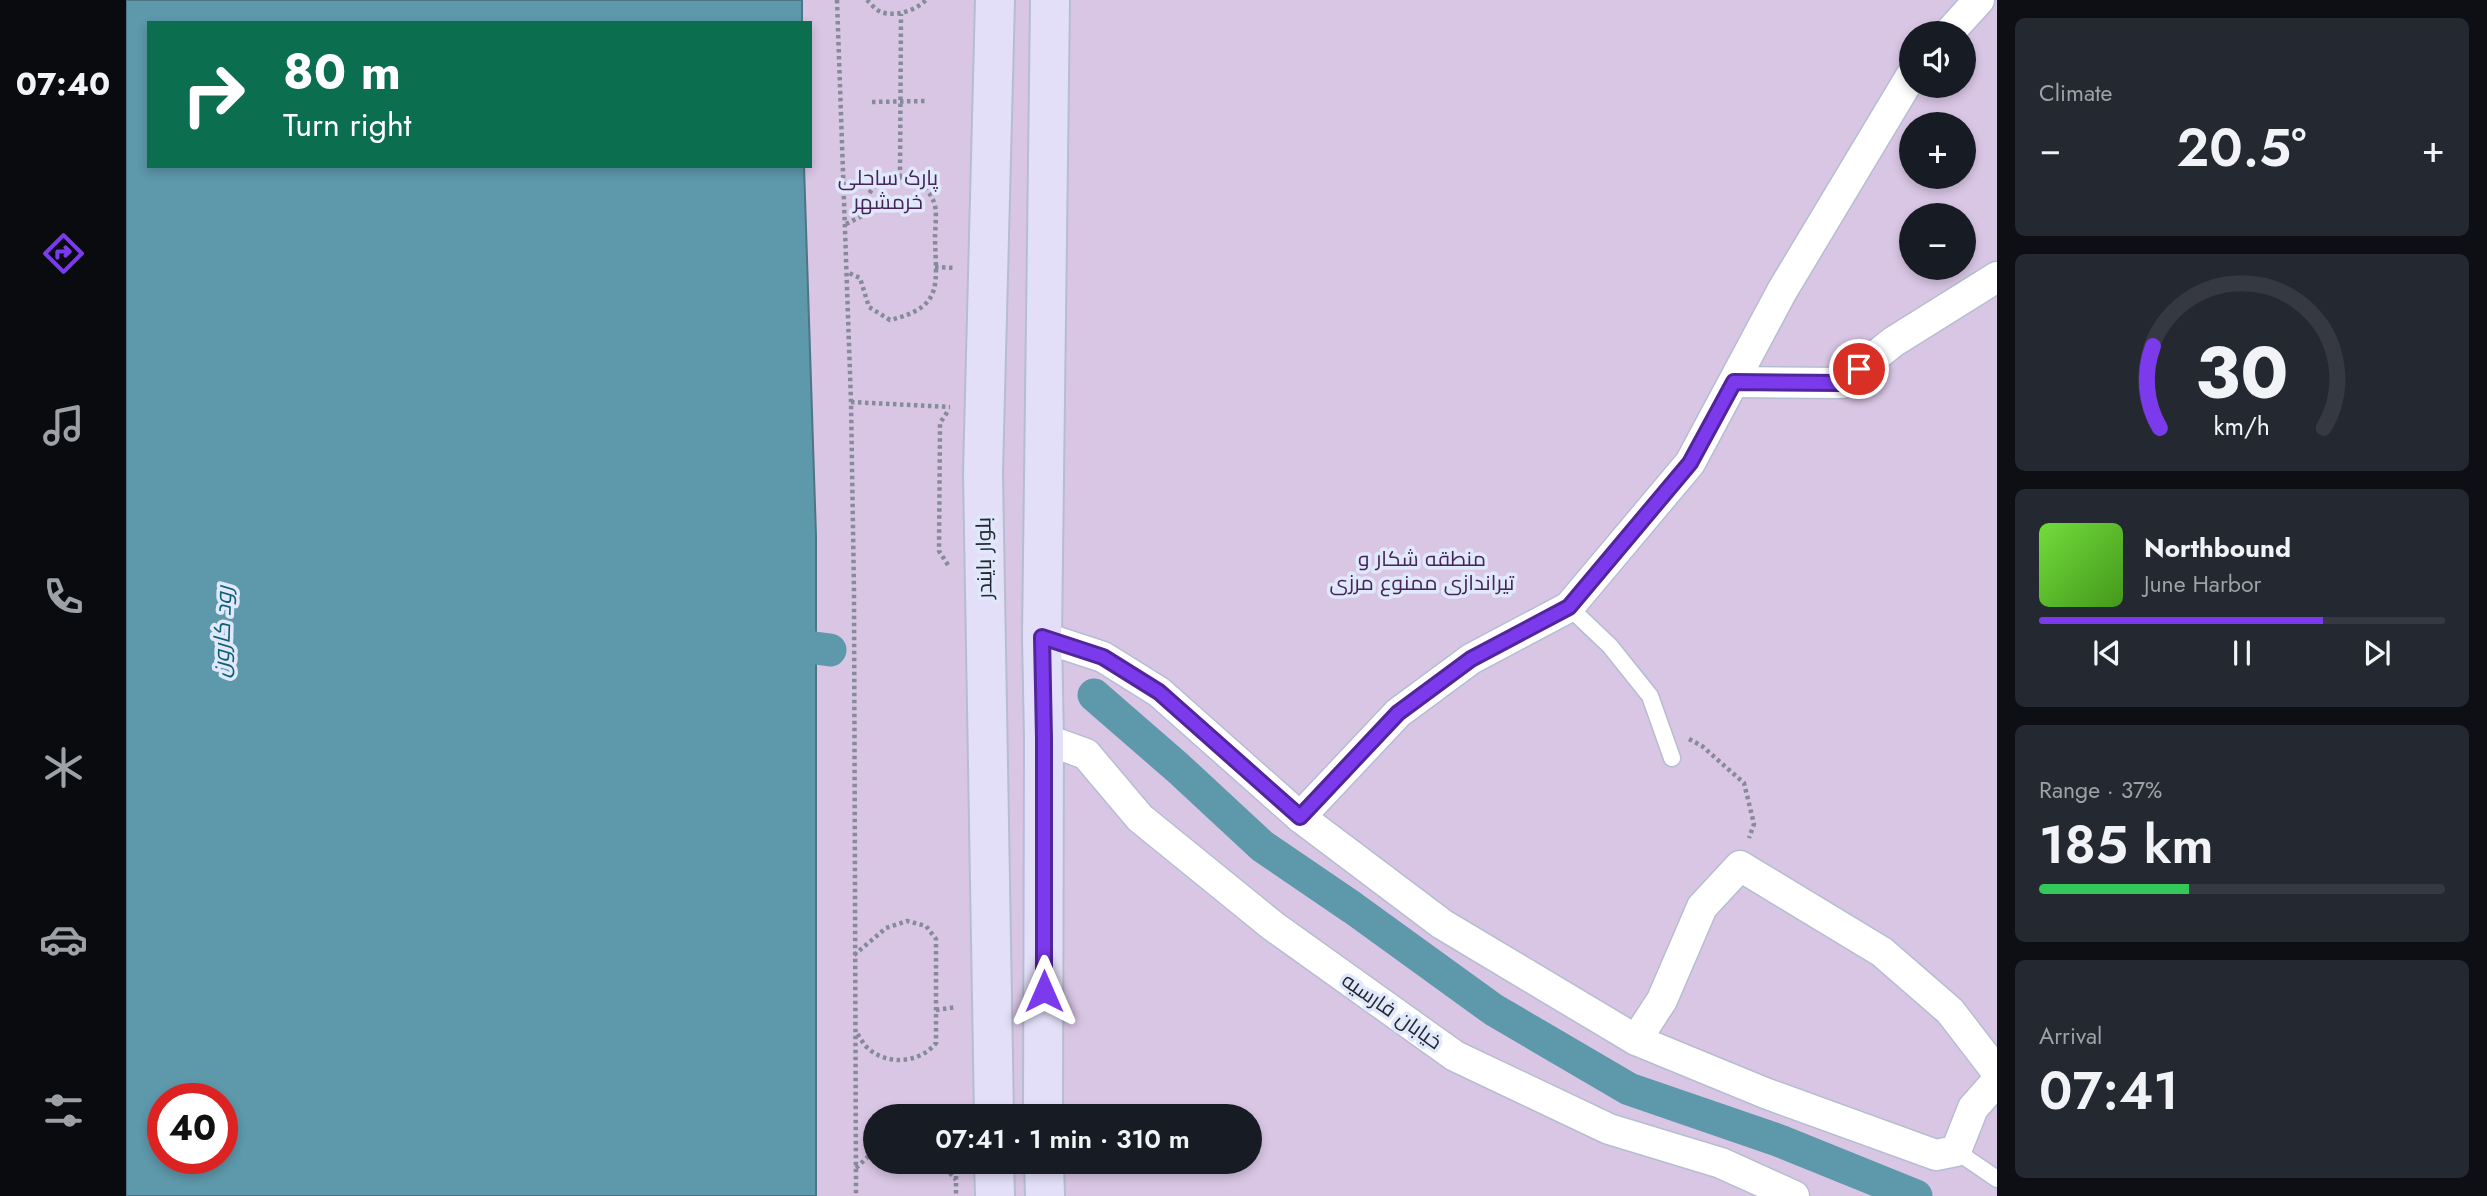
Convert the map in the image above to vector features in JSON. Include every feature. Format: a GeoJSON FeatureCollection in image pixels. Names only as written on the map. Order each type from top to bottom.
{"type":"FeatureCollection","features":[{"type":"Feature","properties":{"kind":"street","name":"بلوار بایندر"},"geometry":{"type":"LineString","coordinates":[[994,1104],[983,473],[995,0]]}},
{"type":"Feature","properties":{"kind":"street"},"geometry":{"type":"LineString","coordinates":[[1043,1104],[1042,637],[1050,0]]}},
{"type":"Feature","properties":{"kind":"street"},"geometry":{"type":"LineString","coordinates":[[1960,21],[1979,0]]}},
{"type":"Feature","properties":{"kind":"street"},"geometry":{"type":"LineString","coordinates":[[1300,817],[1398,713],[1471,659],[1569,607],[1690,463],[1782,290],[1899,96]]}},
{"type":"Feature","properties":{"kind":"street"},"geometry":{"type":"LineString","coordinates":[[1734,382],[1842,383],[1894,342],[1997,277]]}},
{"type":"Feature","properties":{"kind":"street"},"geometry":{"type":"LineString","coordinates":[[1042,637],[1103,657],[1159,692],[1300,817],[1442,924],[1636,1040],[1765,1093],[1936,1155],[1956,1151],[1973,1108],[1997,1081]]}},
{"type":"Feature","properties":{"kind":"street","name":"خیابان فارسیه"},"geometry":{"type":"LineString","coordinates":[[1044,739],[1086,754],[1140,818],[1273,926],[1455,1056],[1609,1129],[1721,1163],[1794,1196]]}},
{"type":"Feature","properties":{"kind":"street"},"geometry":{"type":"LineString","coordinates":[[1636,1040],[1662,1000],[1702,907],[1740,866],[1882,952],[1950,1011],[1997,1072]]}},
{"type":"Feature","properties":{"kind":"street"},"geometry":{"type":"LineString","coordinates":[[994,1174],[995,1196]]}},
{"type":"Feature","properties":{"kind":"street"},"geometry":{"type":"LineString","coordinates":[[1044,1174],[1045,1196]]}},
{"type":"Feature","properties":{"kind":"lane"},"geometry":{"type":"LineString","coordinates":[[1569,607],[1610,646],[1650,696],[1672,758]]}},
{"type":"Feature","properties":{"kind":"lane"},"geometry":{"type":"LineString","coordinates":[[1956,1151],[1997,1180]]}},
{"type":"Feature","properties":{"kind":"path"},"geometry":{"type":"LineString","coordinates":[[837,0],[846,224],[855,591],[856,1196]]}},
{"type":"Feature","properties":{"kind":"path"},"geometry":{"type":"LineString","coordinates":[[867,0],[880,11],[901,14],[926,0]]}},
{"type":"Feature","properties":{"kind":"path"},"geometry":{"type":"LineString","coordinates":[[900,177],[901,14]]}},
{"type":"Feature","properties":{"kind":"path"},"geometry":{"type":"LineString","coordinates":[[872,102],[926,101]]}},
{"type":"Feature","properties":{"kind":"path"},"geometry":{"type":"LineString","coordinates":[[846,224],[862,216],[869,193],[879,182],[900,177],[920,181],[934,201],[936,285],[928,302],[912,315],[890,320],[869,307],[860,278],[847,272]]}},
{"type":"Feature","properties":{"kind":"path"},"geometry":{"type":"LineString","coordinates":[[935,267],[957,268]]}},
{"type":"Feature","properties":{"kind":"path"},"geometry":{"type":"LineString","coordinates":[[851,402],[950,407]]}},
{"type":"Feature","properties":{"kind":"path"},"geometry":{"type":"LineString","coordinates":[[1659,722],[1702,746],[1744,783],[1754,824],[1740,866]]}},
{"type":"Feature","properties":{"kind":"path"},"geometry":{"type":"LineString","coordinates":[[854,955],[886,928],[907,921],[926,926],[936,939],[936,1043],[928,1053],[915,1059],[892,1059],[870,1050],[855,1031]]}},
{"type":"Feature","properties":{"kind":"path"},"geometry":{"type":"LineString","coordinates":[[936,1010],[956,1007]]}},
{"type":"Feature","properties":{"kind":"path"},"geometry":{"type":"LineString","coordinates":[[856,1169],[863,1162]]}},
{"type":"Feature","properties":{"kind":"path"},"geometry":{"type":"LineString","coordinates":[[950,1174],[956,1181]]}},
{"type":"Feature","properties":{"kind":"path"},"geometry":{"type":"LineString","coordinates":[[956,1174],[956,1196]]}},
{"type":"Feature","properties":{"kind":"green space","name":"منطقه شکار و تیراندازی ممنوع مرزی"},"geometry":{"type":"Polygon","coordinates":[[[126,0],[1997,0],[1997,1196],[126,1196],[126,0]]]}},
{"type":"Feature","properties":{"kind":"water","name":"رود کارون"},"geometry":{"type":"Polygon","coordinates":[[[126,0],[802,0],[802,21],[147,21],[147,168],[804,168],[816,536],[816,1196],[126,1196],[126,0]]]}},
{"type":"Feature","properties":{"kind":"waterway"},"geometry":{"type":"LineString","coordinates":[[771,642],[830,650]]}},
{"type":"Feature","properties":{"kind":"waterway"},"geometry":{"type":"LineString","coordinates":[[1094,695],[1262,846],[1494,1010],[1629,1089],[1780,1141],[1916,1196]]}},
{"type":"Feature","properties":{"kind":"route"},"geometry":{"type":"LineString","coordinates":[[1044,991],[1042,637],[1103,657],[1159,692],[1300,817],[1398,713],[1471,659],[1569,607],[1690,463],[1734,382],[1842,383],[1859,369]]}},
{"type":"Feature","properties":{"kind":"park label","name":"پارک ساحلی خرمشهر"},"geometry":{"type":"Point","coordinates":[888,190]}}]}
